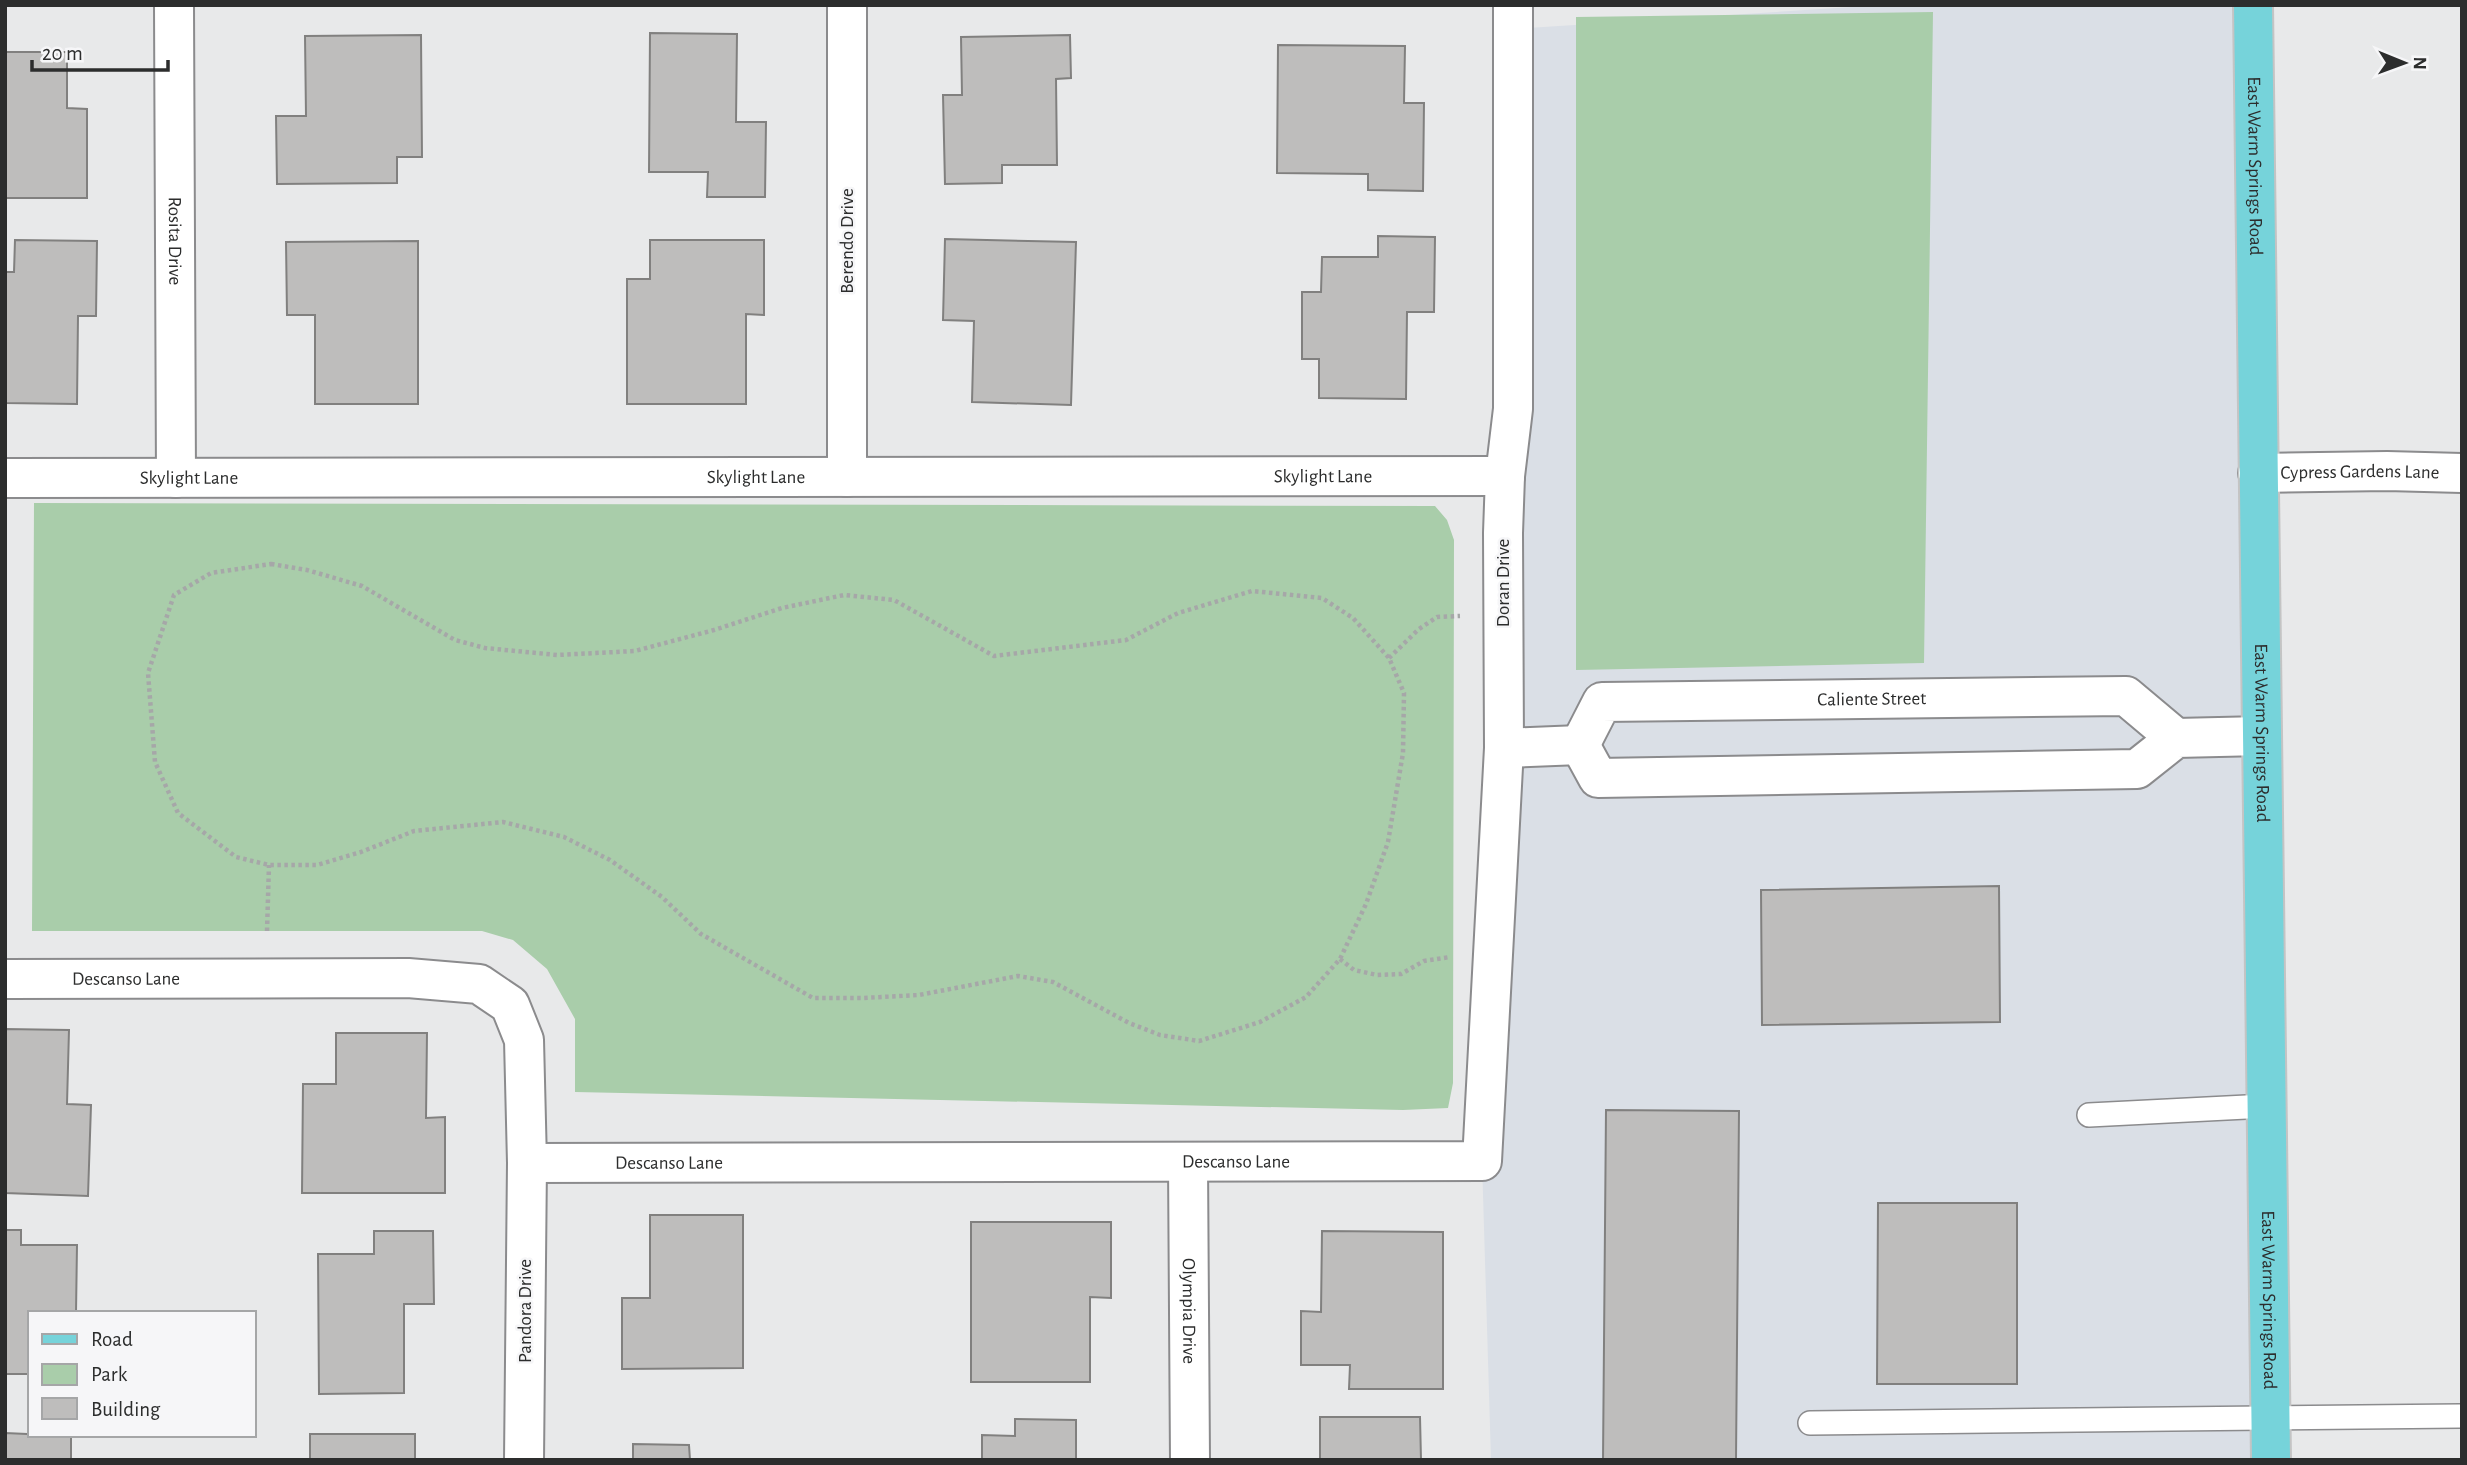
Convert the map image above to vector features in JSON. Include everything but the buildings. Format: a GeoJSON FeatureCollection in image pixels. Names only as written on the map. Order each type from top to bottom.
{"type":"FeatureCollection","features":[{"type":"Feature","properties":{"kind":"main road","name":"East Warm Springs Road"},"geometry":{"type":"LineString","coordinates":[[2253,5],[2271,1460]]}},
{"type":"Feature","properties":{"kind":"street","name":"Rosita Drive"},"geometry":{"type":"LineString","coordinates":[[174,5],[176,478]]}},
{"type":"Feature","properties":{"kind":"street","name":"Berendo Drive"},"geometry":{"type":"LineString","coordinates":[[847,5],[847,477]]}},
{"type":"Feature","properties":{"kind":"street","name":"Doran Drive"},"geometry":{"type":"LineString","coordinates":[[1482,1161],[1504,748],[1505,476],[1513,409],[1513,5]]}},
{"type":"Feature","properties":{"kind":"street","name":"Cypress Gardens Lane"},"geometry":{"type":"LineString","coordinates":[[2258,474],[2386,471],[2462,473]]}},
{"type":"Feature","properties":{"kind":"street","name":"Skylight Lane"},"geometry":{"type":"LineString","coordinates":[[5,478],[1505,476]]}},
{"type":"Feature","properties":{"kind":"street","name":"Caliente Street"},"geometry":{"type":"LineString","coordinates":[[1580,745],[1602,702],[2099,696],[2126,696],[2176,738]]}},
{"type":"Feature","properties":{"kind":"street"},"geometry":{"type":"LineString","coordinates":[[1504,748],[1580,745],[1598,778],[2137,769],[2176,738],[2262,736]]}},
{"type":"Feature","properties":{"kind":"street","name":"Descanso Lane"},"geometry":{"type":"LineString","coordinates":[[5,979],[408,978],[479,984],[510,1005],[524,1040],[527,1163],[1482,1161]]}},
{"type":"Feature","properties":{"kind":"street","name":"Olympia Drive"},"geometry":{"type":"LineString","coordinates":[[1188,1162],[1190,1460]]}},
{"type":"Feature","properties":{"kind":"street","name":"Pandora Drive"},"geometry":{"type":"LineString","coordinates":[[524,1460],[527,1163]]}},
{"type":"Feature","properties":{"kind":"lane"},"geometry":{"type":"LineString","coordinates":[[2089,1115],[2266,1106]]}},
{"type":"Feature","properties":{"kind":"lane"},"geometry":{"type":"LineString","coordinates":[[1810,1423],[2460,1416]]}},
{"type":"Feature","properties":{"kind":"path"},"geometry":{"type":"LineString","coordinates":[[271,564],[307,570],[362,586],[455,640],[485,648],[557,655],[635,651],[782,608],[844,595],[894,600],[995,656],[1126,640],[1178,613],[1252,591],[1322,598],[1353,618],[1389,658],[1404,693],[1403,753],[1388,842],[1366,904],[1340,959],[1306,997],[1260,1022],[1199,1041],[1160,1035],[1129,1023],[1053,982],[1018,976],[919,995],[863,999],[813,998],[701,934],[662,897],[610,860],[564,837],[503,822],[414,831],[361,852],[317,865],[269,865],[236,857],[178,813],[156,762],[148,673],[174,595],[211,573],[271,564]]}},
{"type":"Feature","properties":{"kind":"path"},"geometry":{"type":"LineString","coordinates":[[1389,658],[1419,629],[1437,617],[1503,614]]}},
{"type":"Feature","properties":{"kind":"path"},"geometry":{"type":"LineString","coordinates":[[267,931],[269,865]]}},
{"type":"Feature","properties":{"kind":"path"},"geometry":{"type":"LineString","coordinates":[[1340,959],[1353,970],[1377,975],[1401,974],[1424,961],[1493,950]]}},
{"type":"Feature","properties":{"kind":"shaded area"},"geometry":{"type":"Polygon","coordinates":[[[1883,5],[2253,5],[2271,1460],[1491,1460],[1482,1161],[1513,29],[1883,5]]]}},
{"type":"Feature","properties":{"kind":"green space"},"geometry":{"type":"Polygon","coordinates":[[[1933,12],[1924,663],[1576,670],[1576,17],[1933,12]]]}},
{"type":"Feature","properties":{"kind":"green space"},"geometry":{"type":"Polygon","coordinates":[[[34,503],[1435,506],[1447,520],[1454,540],[1453,1083],[1448,1108],[1403,1110],[575,1092],[575,1019],[547,969],[513,940],[482,931],[32,931],[34,503]]]}}]}
